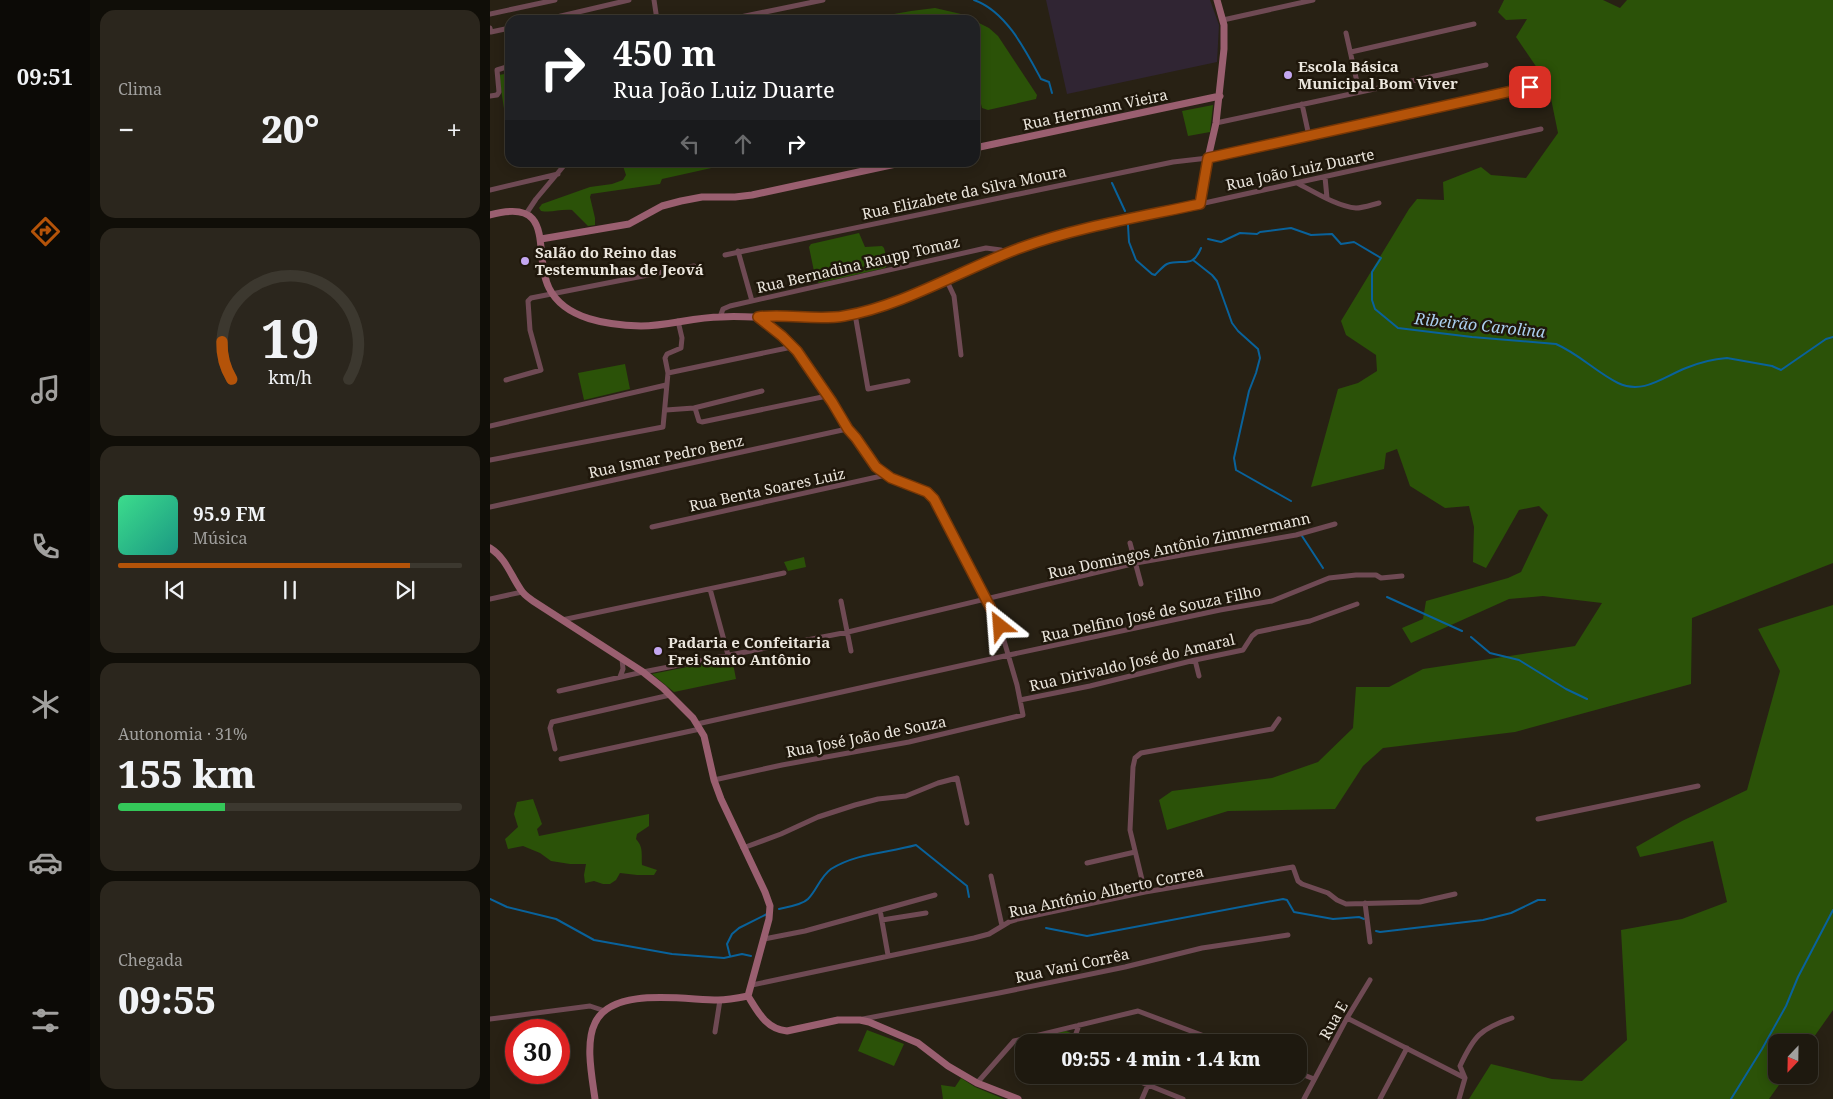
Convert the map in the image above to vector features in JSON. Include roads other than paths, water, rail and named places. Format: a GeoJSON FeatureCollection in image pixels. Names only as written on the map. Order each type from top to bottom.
{"type":"FeatureCollection","features":[{"type":"Feature","properties":{"kind":"street"},"geometry":{"type":"LineString","coordinates":[[490,14],[555,0]]}},
{"type":"Feature","properties":{"kind":"street"},"geometry":{"type":"LineString","coordinates":[[565,15],[629,0]]}},
{"type":"Feature","properties":{"kind":"street"},"geometry":{"type":"LineString","coordinates":[[654,0],[656,15]]}},
{"type":"Feature","properties":{"kind":"street"},"geometry":{"type":"LineString","coordinates":[[750,15],[823,0]]}},
{"type":"Feature","properties":{"kind":"street"},"geometry":{"type":"LineString","coordinates":[[1200,204],[1216,124],[1225,37],[1223,20],[1217,0]]}},
{"type":"Feature","properties":{"kind":"street"},"geometry":{"type":"LineString","coordinates":[[1223,20],[1313,0]]}},
{"type":"Feature","properties":{"kind":"street"},"geometry":{"type":"LineString","coordinates":[[1350,52],[1474,24]]}},
{"type":"Feature","properties":{"kind":"street"},"geometry":{"type":"LineString","coordinates":[[490,30],[505,28]]}},
{"type":"Feature","properties":{"kind":"street"},"geometry":{"type":"LineString","coordinates":[[1346,33],[1359,91]]}},
{"type":"Feature","properties":{"kind":"street"},"geometry":{"type":"LineString","coordinates":[[1216,124],[1359,91],[1486,65]]}},
{"type":"Feature","properties":{"kind":"street"},"geometry":{"type":"LineString","coordinates":[[490,96],[499,92],[496,72],[498,68],[505,67]]}},
{"type":"Feature","properties":{"kind":"street","name":"Rua Elizabete da Silva Moura"},"geometry":{"type":"LineString","coordinates":[[726,255],[1173,162],[1208,158],[1530,87]]}},
{"type":"Feature","properties":{"kind":"street","name":"Rua Hermann Vieira"},"geometry":{"type":"LineString","coordinates":[[980,147],[1220,96]]}},
{"type":"Feature","properties":{"kind":"street"},"geometry":{"type":"LineString","coordinates":[[1302,104],[1309,136]]}},
{"type":"Feature","properties":{"kind":"street","name":"Rua João Luiz Duarte"},"geometry":{"type":"LineString","coordinates":[[526,214],[536,224],[541,239],[546,280],[553,294],[571,310],[592,319],[641,326],[720,316],[758,317],[774,314],[834,317],[854,314],[896,302],[1008,253],[1064,234],[1541,130]]}},
{"type":"Feature","properties":{"kind":"street"},"geometry":{"type":"LineString","coordinates":[[490,215],[510,211],[526,214],[563,167]]}},
{"type":"Feature","properties":{"kind":"street"},"geometry":{"type":"LineString","coordinates":[[541,239],[629,224],[662,206],[681,201],[702,197],[752,195],[882,167]]}},
{"type":"Feature","properties":{"kind":"street"},"geometry":{"type":"LineString","coordinates":[[490,190],[558,174]]}},
{"type":"Feature","properties":{"kind":"street"},"geometry":{"type":"LineString","coordinates":[[1325,177],[1327,198]]}},
{"type":"Feature","properties":{"kind":"street"},"geometry":{"type":"LineString","coordinates":[[1297,183],[1352,208],[1379,203]]}},
{"type":"Feature","properties":{"kind":"street","name":"Rua Bernadina Raupp Tomaz"},"geometry":{"type":"LineString","coordinates":[[720,316],[721,311],[726,307],[752,300],[986,248],[1008,253]]}},
{"type":"Feature","properties":{"kind":"street"},"geometry":{"type":"LineString","coordinates":[[738,251],[752,300]]}},
{"type":"Feature","properties":{"kind":"street"},"geometry":{"type":"LineString","coordinates":[[506,380],[540,372],[542,368],[530,330],[528,301],[531,298],[694,266]]}},
{"type":"Feature","properties":{"kind":"street"},"geometry":{"type":"LineString","coordinates":[[946,279],[955,300],[960,355]]}},
{"type":"Feature","properties":{"kind":"street"},"geometry":{"type":"LineString","coordinates":[[854,314],[868,389],[908,381]]}},
{"type":"Feature","properties":{"kind":"street"},"geometry":{"type":"LineString","coordinates":[[758,317],[778,332],[792,347],[876,467],[886,475],[922,490],[934,499],[998,622],[1009,655],[1020,700]]}},
{"type":"Feature","properties":{"kind":"street"},"geometry":{"type":"LineString","coordinates":[[490,460],[663,427],[668,373],[666,356],[680,349],[682,345],[678,321]]}},
{"type":"Feature","properties":{"kind":"street"},"geometry":{"type":"LineString","coordinates":[[668,373],[792,347]]}},
{"type":"Feature","properties":{"kind":"street"},"geometry":{"type":"LineString","coordinates":[[490,426],[666,385]]}},
{"type":"Feature","properties":{"kind":"street"},"geometry":{"type":"LineString","coordinates":[[666,410],[695,408],[762,391]]}},
{"type":"Feature","properties":{"kind":"street"},"geometry":{"type":"LineString","coordinates":[[695,408],[698,421],[702,422],[828,396]]}},
{"type":"Feature","properties":{"kind":"street","name":"Rua Ismar Pedro Benz"},"geometry":{"type":"LineString","coordinates":[[490,507],[848,429]]}},
{"type":"Feature","properties":{"kind":"street","name":"Rua Benta Soares Luiz"},"geometry":{"type":"LineString","coordinates":[[652,527],[886,475]]}},
{"type":"Feature","properties":{"kind":"street","name":"Rua Domingos Antônio Zimmermann"},"geometry":{"type":"LineString","coordinates":[[558,691],[643,672],[848,632],[1136,563],[1296,535],[1335,524]]}},
{"type":"Feature","properties":{"kind":"street"},"geometry":{"type":"LineString","coordinates":[[1130,543],[1141,584]]}},
{"type":"Feature","properties":{"kind":"street"},"geometry":{"type":"LineString","coordinates":[[490,548],[496,552],[509,568],[522,592],[533,602],[643,672],[670,695],[699,726],[708,750],[714,780],[721,799],[770,906],[769,919],[748,996]]}},
{"type":"Feature","properties":{"kind":"street"},"geometry":{"type":"LineString","coordinates":[[562,620],[784,573]]}},
{"type":"Feature","properties":{"kind":"street","name":"Rua Delfino José de Souza Filho"},"geometry":{"type":"LineString","coordinates":[[561,759],[1009,655],[1220,610],[1272,601],[1319,580],[1356,575],[1376,575],[1381,578],[1402,576]]}},
{"type":"Feature","properties":{"kind":"street"},"geometry":{"type":"LineString","coordinates":[[710,589],[728,655]]}},
{"type":"Feature","properties":{"kind":"street"},"geometry":{"type":"LineString","coordinates":[[490,599],[522,592]]}},
{"type":"Feature","properties":{"kind":"street"},"geometry":{"type":"LineString","coordinates":[[841,601],[851,651]]}},
{"type":"Feature","properties":{"kind":"street","name":"Rua Dirivaldo José do Amaral"},"geometry":{"type":"LineString","coordinates":[[1020,700],[1090,686],[1243,650],[1257,632],[1315,620],[1357,604]]}},
{"type":"Feature","properties":{"kind":"street"},"geometry":{"type":"LineString","coordinates":[[620,677],[624,669],[622,658]]}},
{"type":"Feature","properties":{"kind":"street"},"geometry":{"type":"LineString","coordinates":[[1195,660],[1199,676]]}},
{"type":"Feature","properties":{"kind":"street"},"geometry":{"type":"LineString","coordinates":[[555,749],[550,728],[552,722],[670,695]]}},
{"type":"Feature","properties":{"kind":"street","name":"Rua José João de Souza"},"geometry":{"type":"LineString","coordinates":[[714,780],[782,765],[909,742],[1023,715],[1020,700]]}},
{"type":"Feature","properties":{"kind":"street"},"geometry":{"type":"LineString","coordinates":[[1145,892],[1130,830],[1133,766],[1138,755],[1272,729],[1279,720]]}},
{"type":"Feature","properties":{"kind":"street"},"geometry":{"type":"LineString","coordinates":[[743,848],[781,834],[818,817],[878,799],[906,796],[958,778],[967,823]]}},
{"type":"Feature","properties":{"kind":"street"},"geometry":{"type":"LineString","coordinates":[[1538,819],[1698,786]]}},
{"type":"Feature","properties":{"kind":"street"},"geometry":{"type":"LineString","coordinates":[[1087,862],[1135,852]]}},
{"type":"Feature","properties":{"kind":"street","name":"Rua Antônio Alberto Correa"},"geometry":{"type":"LineString","coordinates":[[752,985],[983,936],[1018,919],[1145,892],[1293,867],[1298,881],[1307,887],[1328,893],[1342,903],[1420,902],[1455,894]]}},
{"type":"Feature","properties":{"kind":"street"},"geometry":{"type":"LineString","coordinates":[[991,876],[1002,926]]}},
{"type":"Feature","properties":{"kind":"street"},"geometry":{"type":"LineString","coordinates":[[764,939],[805,931],[935,895]]}},
{"type":"Feature","properties":{"kind":"street"},"geometry":{"type":"LineString","coordinates":[[1365,903],[1370,942]]}},
{"type":"Feature","properties":{"kind":"street"},"geometry":{"type":"LineString","coordinates":[[880,910],[888,955]]}},
{"type":"Feature","properties":{"kind":"street"},"geometry":{"type":"LineString","coordinates":[[882,920],[926,913]]}},
{"type":"Feature","properties":{"kind":"street","name":"Rua Vani Corrêa"},"geometry":{"type":"LineString","coordinates":[[860,1020],[999,994],[1125,967],[1202,948],[1288,935]]}},
{"type":"Feature","properties":{"kind":"street","name":"Rua E"},"geometry":{"type":"LineString","coordinates":[[1304,1099],[1370,980]]}},
{"type":"Feature","properties":{"kind":"street"},"geometry":{"type":"LineString","coordinates":[[748,996],[764,1020],[779,1030],[796,1030],[838,1020],[860,1020],[911,1040],[948,1066],[977,1083],[1018,1099]]}},
{"type":"Feature","properties":{"kind":"street"},"geometry":{"type":"LineString","coordinates":[[595,1099],[591,1069],[591,1039],[594,1023],[605,1010],[620,1003],[643,998],[720,1000],[748,996]]}},
{"type":"Feature","properties":{"kind":"street"},"geometry":{"type":"LineString","coordinates":[[715,1032],[720,1000]]}},
{"type":"Feature","properties":{"kind":"street"},"geometry":{"type":"LineString","coordinates":[[490,1019],[590,1006],[605,1010]]}},
{"type":"Feature","properties":{"kind":"street"},"geometry":{"type":"LineString","coordinates":[[1042,1034],[1138,1012],[1198,1034]]}},
{"type":"Feature","properties":{"kind":"street"},"geometry":{"type":"LineString","coordinates":[[1348,1018],[1465,1078]]}},
{"type":"Feature","properties":{"kind":"street"},"geometry":{"type":"LineString","coordinates":[[1460,1099],[1465,1078],[1460,1066],[1470,1046],[1491,1025],[1512,1018]]}},
{"type":"Feature","properties":{"kind":"street"},"geometry":{"type":"LineString","coordinates":[[1076,1034],[1079,1025]]}},
{"type":"Feature","properties":{"kind":"street"},"geometry":{"type":"LineString","coordinates":[[977,1083],[1010,1043],[1015,1041]]}},
{"type":"Feature","properties":{"kind":"street"},"geometry":{"type":"LineString","coordinates":[[1380,1099],[1407,1048]]}},
{"type":"Feature","properties":{"kind":"street"},"geometry":{"type":"LineString","coordinates":[[1307,1076],[1314,1079]]}},
{"type":"Feature","properties":{"kind":"street"},"geometry":{"type":"LineString","coordinates":[[1142,1099],[1148,1085],[1183,1099]]}},
{"type":"Feature","properties":{"kind":"waterway","name":"Ribeirão Carolina"},"geometry":{"type":"LineString","coordinates":[[974,0],[985,5],[1005,22],[1022,45],[1041,79],[1049,82],[1052,93]]}},
{"type":"Feature","properties":{"kind":"waterway","name":"Ribeirão Carolina"},"geometry":{"type":"LineString","coordinates":[[1112,183],[1125,211]]}},
{"type":"Feature","properties":{"kind":"waterway","name":"Ribeirão Carolina"},"geometry":{"type":"LineString","coordinates":[[1128,225],[1129,242],[1136,260],[1155,275],[1167,264],[1191,261],[1198,255],[1201,248]]}},
{"type":"Feature","properties":{"kind":"waterway","name":"Ribeirão Carolina"},"geometry":{"type":"LineString","coordinates":[[1208,239],[1221,242],[1240,233],[1257,234],[1291,228],[1311,235],[1332,234],[1341,244],[1354,242],[1381,258],[1372,272],[1372,300],[1375,309],[1398,328],[1556,344],[1610,379],[1627,386],[1644,386],[1691,366],[1727,358],[1772,366],[1781,370],[1826,339],[1833,337]]}},
{"type":"Feature","properties":{"kind":"waterway"},"geometry":{"type":"LineString","coordinates":[[1193,260],[1217,281],[1232,323],[1258,349],[1260,358],[1249,391],[1234,458],[1236,470],[1291,501]]}},
{"type":"Feature","properties":{"kind":"waterway"},"geometry":{"type":"LineString","coordinates":[[1302,536],[1323,568]]}},
{"type":"Feature","properties":{"kind":"waterway"},"geometry":{"type":"LineString","coordinates":[[1387,597],[1462,631]]}},
{"type":"Feature","properties":{"kind":"waterway"},"geometry":{"type":"LineString","coordinates":[[1471,637],[1490,653],[1519,660],[1566,689],[1587,699]]}},
{"type":"Feature","properties":{"kind":"waterway"},"geometry":{"type":"LineString","coordinates":[[779,909],[794,906],[805,901],[827,872],[841,864],[862,856],[916,845],[967,886],[969,897]]}},
{"type":"Feature","properties":{"kind":"waterway"},"geometry":{"type":"LineString","coordinates":[[490,899],[507,907],[556,919],[594,940],[672,954],[724,958],[742,954],[751,956]]}},
{"type":"Feature","properties":{"kind":"waterway"},"geometry":{"type":"LineString","coordinates":[[1046,928],[1087,936],[1283,899],[1287,900],[1294,912],[1333,919],[1359,917],[1364,919]]}},
{"type":"Feature","properties":{"kind":"waterway"},"geometry":{"type":"LineString","coordinates":[[1376,931],[1483,920],[1511,913],[1538,900],[1545,900]]}},
{"type":"Feature","properties":{"kind":"waterway"},"geometry":{"type":"LineString","coordinates":[[1731,1099],[1786,1006],[1798,977],[1833,910]]}},
{"type":"Feature","properties":{"kind":"waterway"},"geometry":{"type":"LineString","coordinates":[[730,956],[727,944],[732,934],[739,928],[767,914]]}},
{"type":"Feature","properties":{"kind":"place","name":"Escola Básica Municipal Bom Viver"},"geometry":{"type":"Point","coordinates":[1288,75]}},
{"type":"Feature","properties":{"kind":"place","name":"Salão do Reino das Testemunhas de Jeová"},"geometry":{"type":"Point","coordinates":[525,261]}},
{"type":"Feature","properties":{"kind":"place","name":"Padaria e Confeitaria Frei Santo Antônio"},"geometry":{"type":"Point","coordinates":[658,651]}}]}
